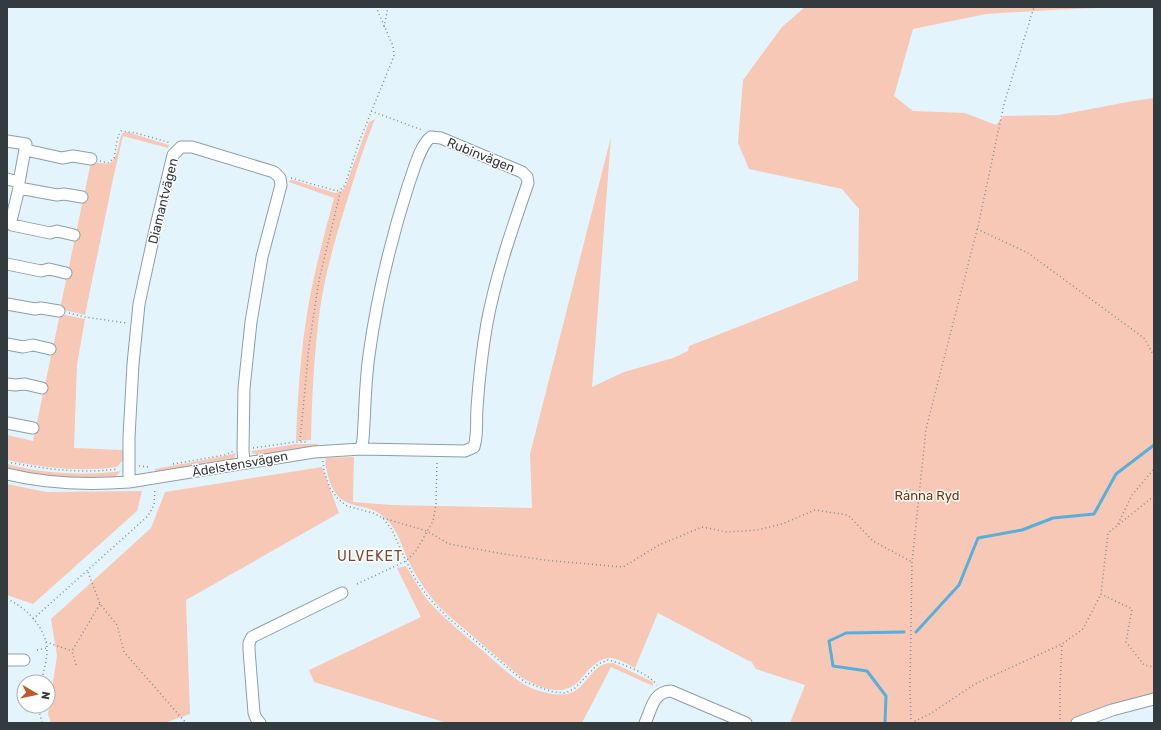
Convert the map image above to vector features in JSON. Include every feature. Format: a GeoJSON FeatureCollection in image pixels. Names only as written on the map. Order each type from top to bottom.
{"type":"FeatureCollection","features":[{"type":"Feature","properties":{"kind":"street","name":"Rubinvägen"},"geometry":{"type":"LineString","coordinates":[[362,449],[369,356],[384,270],[400,211],[413,171],[425,142],[431,137],[440,138],[522,172],[527,177],[528,183],[499,271],[487,323],[474,447]]}},
{"type":"Feature","properties":{"kind":"street"},"geometry":{"type":"LineString","coordinates":[[7,140],[26,144],[19,185],[9,221],[12,225],[50,233],[57,231],[74,235]]}},
{"type":"Feature","properties":{"kind":"street","name":"Diamantvägen"},"geometry":{"type":"LineString","coordinates":[[129,482],[129,437],[133,364],[139,304],[173,155],[181,147],[192,147],[274,172],[280,178],[281,185],[262,257],[251,322],[244,388],[244,463]]}},
{"type":"Feature","properties":{"kind":"street"},"geometry":{"type":"LineString","coordinates":[[26,150],[62,158],[73,156],[91,159]]}},
{"type":"Feature","properties":{"kind":"street"},"geometry":{"type":"LineString","coordinates":[[7,179],[19,185],[57,195],[64,194],[82,197]]}},
{"type":"Feature","properties":{"kind":"street"},"geometry":{"type":"LineString","coordinates":[[7,264],[41,271],[49,270],[66,273]]}},
{"type":"Feature","properties":{"kind":"street"},"geometry":{"type":"LineString","coordinates":[[7,304],[35,309],[41,308],[59,311]]}},
{"type":"Feature","properties":{"kind":"street"},"geometry":{"type":"LineString","coordinates":[[7,344],[23,347],[33,345],[50,350]]}},
{"type":"Feature","properties":{"kind":"street"},"geometry":{"type":"LineString","coordinates":[[7,384],[25,384],[42,388]]}},
{"type":"Feature","properties":{"kind":"street"},"geometry":{"type":"LineString","coordinates":[[7,423],[33,428]]}},
{"type":"Feature","properties":{"kind":"street","name":"Ädelstensvägen"},"geometry":{"type":"LineString","coordinates":[[7,474],[46,481],[78,484],[104,484],[129,482],[314,452],[362,449],[465,451],[474,447]]}},
{"type":"Feature","properties":{"kind":"street"},"geometry":{"type":"LineString","coordinates":[[260,723],[254,713],[249,650],[249,643],[252,637],[342,593]]}},
{"type":"Feature","properties":{"kind":"street"},"geometry":{"type":"LineString","coordinates":[[7,660],[24,660]]}},
{"type":"Feature","properties":{"kind":"street"},"geometry":{"type":"LineString","coordinates":[[645,723],[657,696],[661,693],[671,691],[746,723]]}},
{"type":"Feature","properties":{"kind":"street"},"geometry":{"type":"LineString","coordinates":[[1077,723],[1112,710],[1154,699]]}},
{"type":"Feature","properties":{"kind":"path"},"geometry":{"type":"LineString","coordinates":[[300,442],[309,346],[319,280],[342,189],[345,185],[359,142],[394,56],[393,46],[376,7]]}},
{"type":"Feature","properties":{"kind":"path"},"geometry":{"type":"LineString","coordinates":[[384,27],[388,7]]}},
{"type":"Feature","properties":{"kind":"path"},"geometry":{"type":"LineString","coordinates":[[1034,7],[1004,104],[977,229],[926,428],[912,562],[910,723],[930,714],[974,684],[1062,644],[1082,629],[1101,594],[1108,533],[1154,496]]}},
{"type":"Feature","properties":{"kind":"path"},"geometry":{"type":"LineString","coordinates":[[372,111],[427,132]]}},
{"type":"Feature","properties":{"kind":"path"},"geometry":{"type":"LineString","coordinates":[[91,159],[108,163],[114,158],[118,136],[121,131],[136,133],[172,144]]}},
{"type":"Feature","properties":{"kind":"path"},"geometry":{"type":"LineString","coordinates":[[287,177],[337,191],[342,189]]}},
{"type":"Feature","properties":{"kind":"path"},"geometry":{"type":"LineString","coordinates":[[977,229],[1028,253],[1144,338],[1154,356]]}},
{"type":"Feature","properties":{"kind":"path"},"geometry":{"type":"LineString","coordinates":[[59,311],[132,324]]}},
{"type":"Feature","properties":{"kind":"path"},"geometry":{"type":"LineString","coordinates":[[356,584],[406,561],[416,551],[433,521],[436,504],[437,456]]}},
{"type":"Feature","properties":{"kind":"path"},"geometry":{"type":"LineString","coordinates":[[323,458],[324,471],[330,488],[338,499],[347,506],[427,531],[449,544],[498,553],[544,560],[623,567],[660,545],[702,528],[727,532],[757,530],[782,524],[815,510],[848,514],[873,541],[912,562]]}},
{"type":"Feature","properties":{"kind":"path"},"geometry":{"type":"LineString","coordinates":[[7,462],[71,472],[95,472],[130,465]]}},
{"type":"Feature","properties":{"kind":"path"},"geometry":{"type":"LineString","coordinates":[[1118,525],[1132,495],[1154,469]]}},
{"type":"Feature","properties":{"kind":"path"},"geometry":{"type":"LineString","coordinates":[[34,619],[88,572],[148,516],[154,505],[155,483]]}},
{"type":"Feature","properties":{"kind":"path"},"geometry":{"type":"LineString","coordinates":[[383,518],[392,530],[416,580],[428,597],[447,617],[525,682],[554,692],[566,692],[575,688],[598,664],[608,660],[633,669],[654,681],[658,686]]}},
{"type":"Feature","properties":{"kind":"path"},"geometry":{"type":"LineString","coordinates":[[88,572],[100,604],[117,625],[124,652],[186,723]]}},
{"type":"Feature","properties":{"kind":"path"},"geometry":{"type":"LineString","coordinates":[[1101,594],[1132,609],[1126,642],[1144,666],[1154,667]]}},
{"type":"Feature","properties":{"kind":"path"},"geometry":{"type":"LineString","coordinates":[[7,599],[21,606],[39,626],[46,642],[43,674]]}},
{"type":"Feature","properties":{"kind":"path"},"geometry":{"type":"LineString","coordinates":[[76,665],[72,651],[100,604]]}},
{"type":"Feature","properties":{"kind":"path"},"geometry":{"type":"LineString","coordinates":[[46,642],[72,651]]}},
{"type":"Feature","properties":{"kind":"path"},"geometry":{"type":"LineString","coordinates":[[1060,723],[1062,644]]}},
{"type":"Feature","properties":{"kind":"path"},"geometry":{"type":"LineString","coordinates":[[37,650],[46,648]]}},
{"type":"Feature","properties":{"kind":"green space","name":"Rånna Ryd"},"geometry":{"type":"Polygon","coordinates":[[[805,7],[1103,7],[986,14],[913,29],[894,96],[913,111],[965,113],[996,125],[1003,116],[1059,115],[1154,98],[1154,704],[1110,712],[1089,723],[790,723],[805,685],[756,669],[751,661],[658,613],[635,668],[616,659],[609,658],[600,661],[593,666],[578,682],[571,687],[557,690],[542,687],[521,677],[448,615],[434,601],[410,565],[397,534],[387,520],[379,513],[370,509],[346,502],[339,497],[333,489],[328,476],[325,462],[326,458],[354,457],[353,502],[392,505],[532,508],[530,454],[611,137],[592,387],[624,372],[673,358],[688,351],[689,346],[858,280],[859,209],[842,189],[749,169],[738,143],[743,80],[782,27],[805,7]]]}},
{"type":"Feature","properties":{"kind":"green space"},"geometry":{"type":"Polygon","coordinates":[[[375,119],[342,216],[329,262],[318,325],[311,440],[296,441],[299,379],[306,318],[314,277],[334,198],[289,182],[290,180],[293,180],[335,193],[341,192],[346,185],[369,122],[375,119]]]}},
{"type":"Feature","properties":{"kind":"green space"},"geometry":{"type":"Polygon","coordinates":[[[127,132],[169,145],[168,148],[123,136],[85,315],[60,309],[91,162],[109,164],[116,155],[121,136],[123,133],[127,132]]]}},
{"type":"Feature","properties":{"kind":"green space"},"geometry":{"type":"Polygon","coordinates":[[[60,314],[85,319],[77,365],[74,448],[123,450],[123,460],[117,467],[75,469],[34,465],[7,460],[7,435],[33,441],[60,314]]]}},
{"type":"Feature","properties":{"kind":"green space"},"geometry":{"type":"Polygon","coordinates":[[[296,444],[318,444],[318,447],[258,455],[252,453],[252,451],[296,444]]]}},
{"type":"Feature","properties":{"kind":"green space"},"geometry":{"type":"Polygon","coordinates":[[[236,453],[234,458],[230,460],[155,473],[155,469],[236,453]]]}},
{"type":"Feature","properties":{"kind":"green space"},"geometry":{"type":"Polygon","coordinates":[[[7,464],[35,470],[78,474],[121,471],[114,478],[74,478],[34,474],[7,469],[7,464]]]}},
{"type":"Feature","properties":{"kind":"green space"},"geometry":{"type":"Polygon","coordinates":[[[322,467],[339,513],[186,600],[190,714],[164,723],[51,723],[48,714],[56,714],[56,674],[54,674],[57,656],[51,619],[151,528],[165,492],[322,467]]]}},
{"type":"Feature","properties":{"kind":"green space"},"geometry":{"type":"Polygon","coordinates":[[[7,484],[46,492],[142,491],[137,511],[33,604],[7,595],[7,484]]]}},
{"type":"Feature","properties":{"kind":"green space"},"geometry":{"type":"Polygon","coordinates":[[[406,566],[425,597],[439,612],[505,670],[529,687],[548,693],[567,694],[580,687],[599,667],[605,664],[613,663],[653,682],[653,686],[611,667],[582,723],[447,723],[314,682],[309,670],[421,617],[397,568],[406,566]]]}},
{"type":"Feature","properties":{"kind":"waterway"},"geometry":{"type":"LineString","coordinates":[[916,632],[959,585],[978,538],[1022,530],[1053,518],[1094,514],[1116,474],[1154,445]]}},
{"type":"Feature","properties":{"kind":"waterway"},"geometry":{"type":"LineString","coordinates":[[885,723],[886,696],[867,671],[833,666],[829,641],[846,633],[904,632]]}},
{"type":"Feature","properties":{"kind":"district","name":"ULVEKET"},"geometry":{"type":"Point","coordinates":[370,556]}}]}
